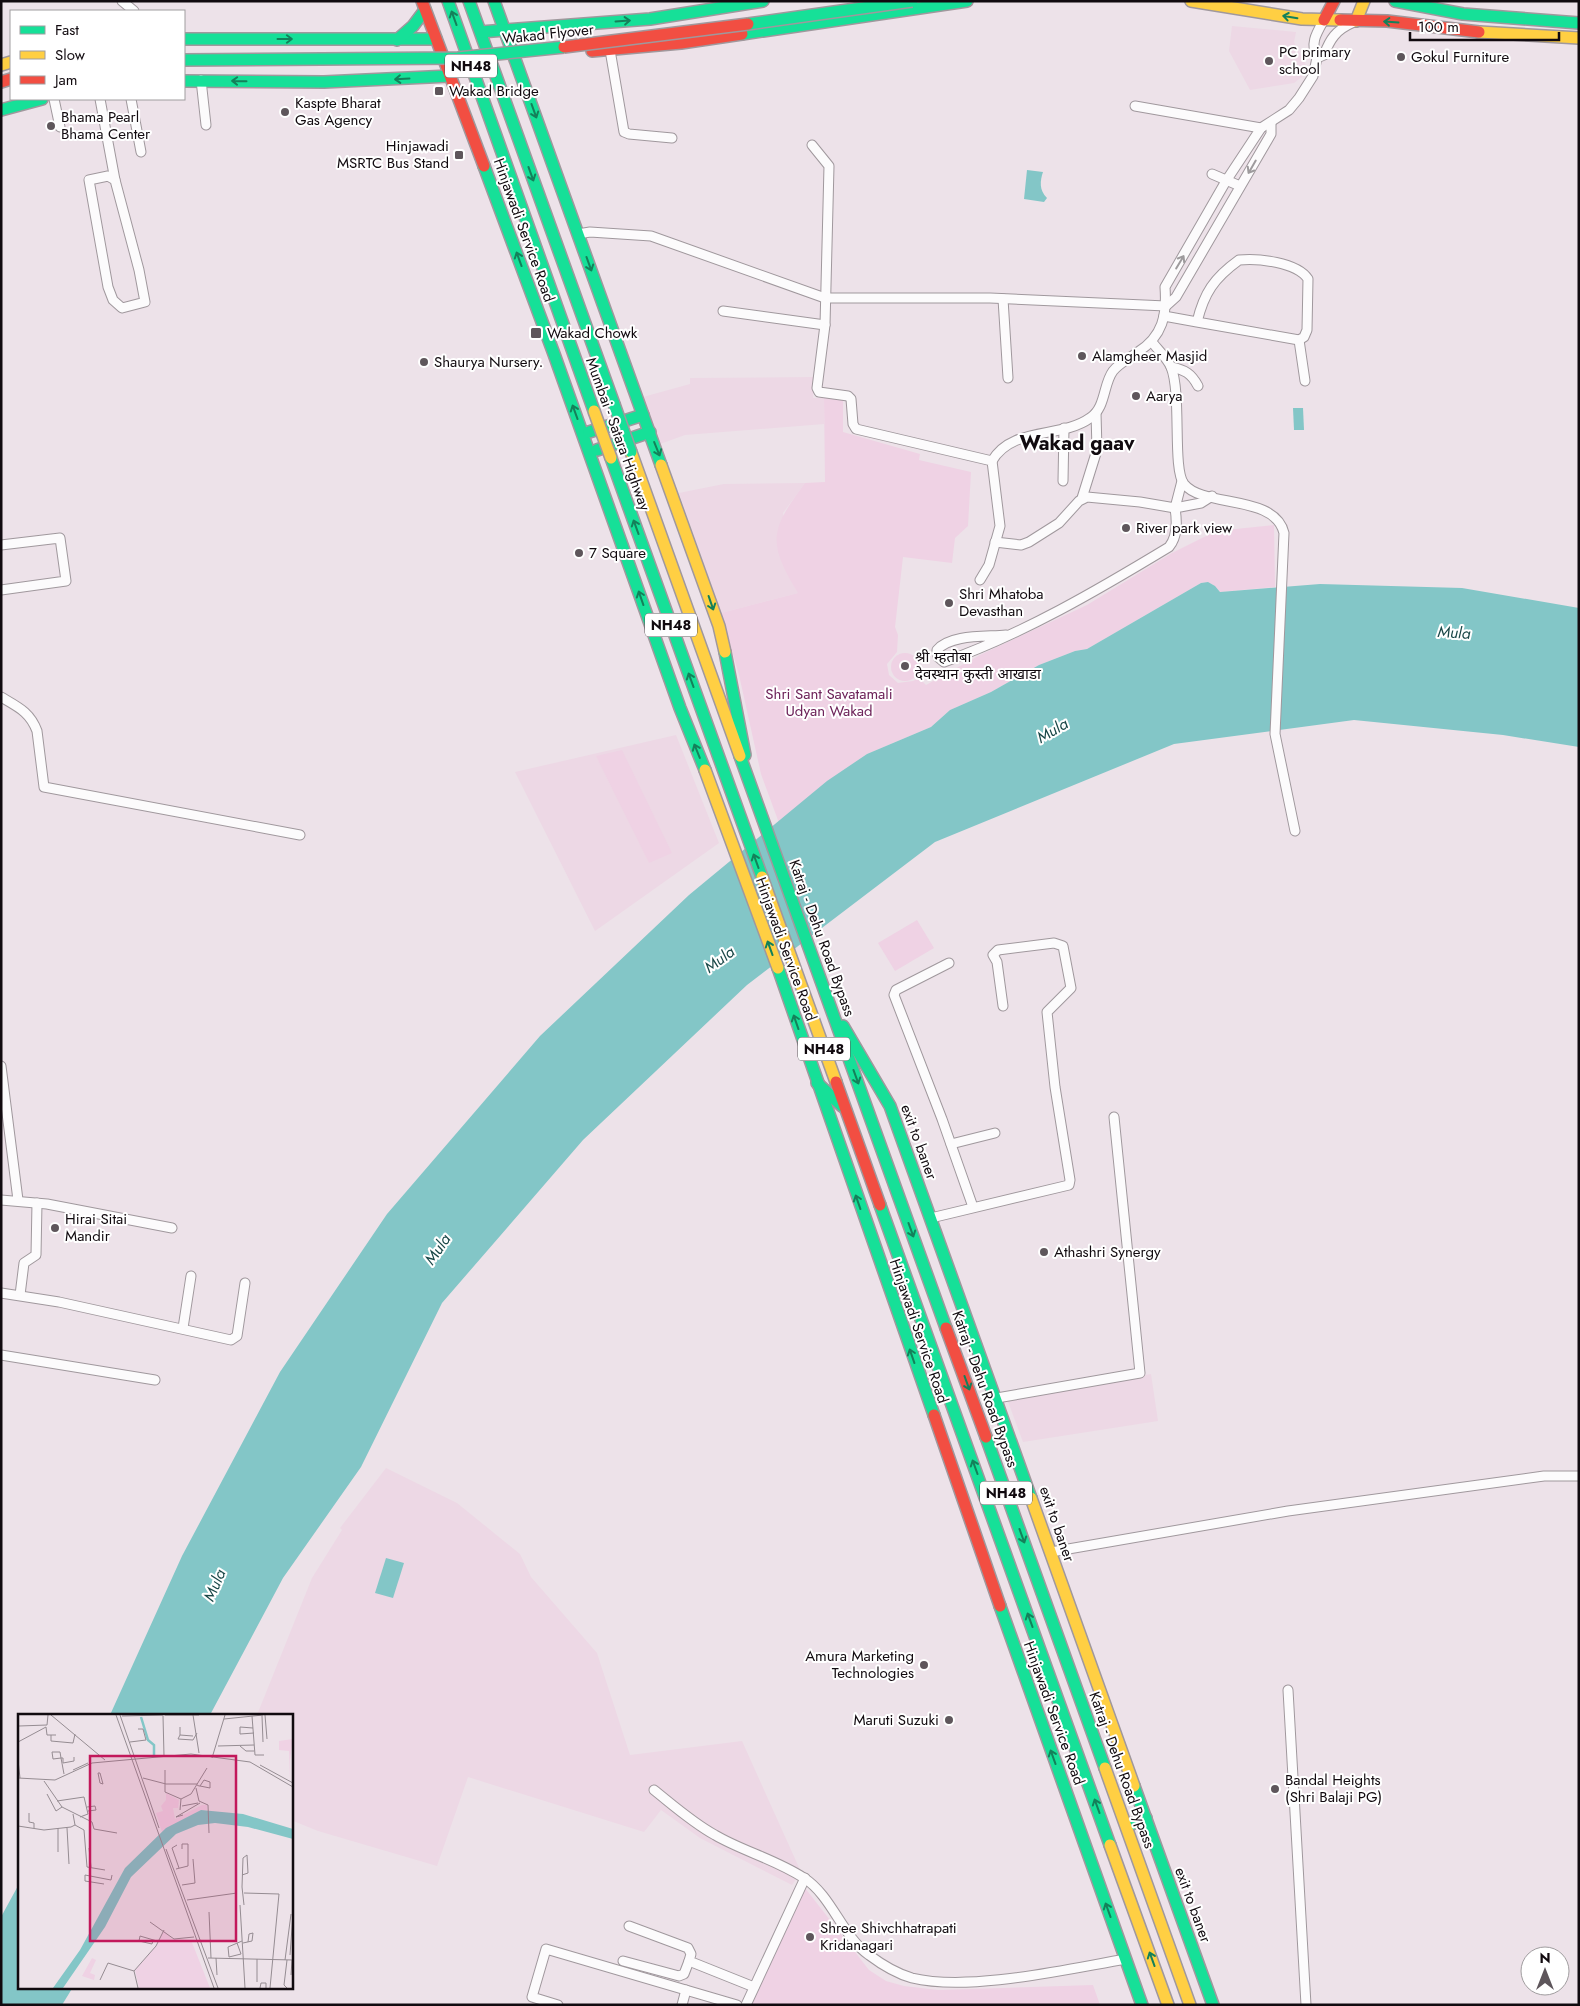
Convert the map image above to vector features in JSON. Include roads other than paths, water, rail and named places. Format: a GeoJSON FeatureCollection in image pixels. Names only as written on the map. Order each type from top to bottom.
{"type":"FeatureCollection","features":[{"type":"Feature","properties":{"kind":"main road","name":"Mumbai - Satara Highway"},"geometry":{"type":"LineString","coordinates":[[448,1],[846,1109]]}},
{"type":"Feature","properties":{"kind":"main road","name":"Mumbai - Satara Highway"},"geometry":{"type":"LineString","coordinates":[[469,1],[750,781]]}},
{"type":"Feature","properties":{"kind":"main road"},"geometry":{"type":"LineString","coordinates":[[494,1],[719,626],[737,705],[750,781]]}},
{"type":"Feature","properties":{"kind":"main road"},"geometry":{"type":"LineString","coordinates":[[481,32],[650,19],[763,1]]}},
{"type":"Feature","properties":{"kind":"main road","name":"Wakad Flyover"},"geometry":{"type":"LineString","coordinates":[[185,50],[418,50],[522,44],[660,32],[862,1]]}},
{"type":"Feature","properties":{"kind":"main road","name":"Wakad Flyover"},"geometry":{"type":"LineString","coordinates":[[185,60],[458,58],[650,38],[912,1]]}},
{"type":"Feature","properties":{"kind":"main road"},"geometry":{"type":"LineString","coordinates":[[518,65],[536,56],[655,46],[967,1]]}},
{"type":"Feature","properties":{"kind":"main road"},"geometry":{"type":"LineString","coordinates":[[1191,1],[1302,19],[1387,21],[1481,32],[1579,38]]}},
{"type":"Feature","properties":{"kind":"main road"},"geometry":{"type":"LineString","coordinates":[[1324,20],[1334,1]]}},
{"type":"Feature","properties":{"kind":"main road"},"geometry":{"type":"LineString","coordinates":[[1356,21],[1364,1]]}},
{"type":"Feature","properties":{"kind":"main road"},"geometry":{"type":"LineString","coordinates":[[1395,1],[1432,11],[1483,17],[1579,23]]}},
{"type":"Feature","properties":{"kind":"main road"},"geometry":{"type":"LineString","coordinates":[[1408,1],[1432,11]]}},
{"type":"Feature","properties":{"kind":"main road"},"geometry":{"type":"LineString","coordinates":[[397,40],[413,26],[424,6]]}},
{"type":"Feature","properties":{"kind":"main road","name":"Hinjawadi Service Road"},"geometry":{"type":"LineString","coordinates":[[424,6],[590,453],[680,708],[715,796],[787,994],[1033,1701],[1142,2005]]}},
{"type":"Feature","properties":{"kind":"main road"},"geometry":{"type":"LineString","coordinates":[[650,19],[655,46]]}},
{"type":"Feature","properties":{"kind":"main road"},"geometry":{"type":"LineString","coordinates":[[185,39],[436,39]]}},
{"type":"Feature","properties":{"kind":"main road"},"geometry":{"type":"LineString","coordinates":[[185,81],[324,82],[450,76]]}},
{"type":"Feature","properties":{"kind":"main road"},"geometry":{"type":"LineString","coordinates":[[1,110],[38,100]]}},
{"type":"Feature","properties":{"kind":"main road"},"geometry":{"type":"LineString","coordinates":[[583,434],[643,415]]}},
{"type":"Feature","properties":{"kind":"main road"},"geometry":{"type":"LineString","coordinates":[[590,453],[650,432]]}},
{"type":"Feature","properties":{"kind":"main road","name":"Katraj - Dehu Road Bypass"},"geometry":{"type":"LineString","coordinates":[[750,781],[1190,2005]]}},
{"type":"Feature","properties":{"kind":"main road","name":"exit to baner"},"geometry":{"type":"LineString","coordinates":[[830,1006],[890,1106],[997,1398],[1213,2005]]}},
{"type":"Feature","properties":{"kind":"main road"},"geometry":{"type":"LineString","coordinates":[[818,1083],[846,1109]]}},
{"type":"Feature","properties":{"kind":"main road","name":"NH48"},"geometry":{"type":"LineString","coordinates":[[846,1109],[1168,2005]]}},
{"type":"Feature","properties":{"kind":"main road"},"geometry":{"type":"LineString","coordinates":[[1126,1826],[1146,1818]]}},
{"type":"Feature","properties":{"kind":"street"},"geometry":{"type":"LineString","coordinates":[[122,1],[133,10]]}},
{"type":"Feature","properties":{"kind":"street"},"geometry":{"type":"LineString","coordinates":[[1165,311],[1165,286],[1226,181],[1261,128],[1289,110],[1313,76],[1317,58],[1312,48],[1313,42],[1324,20]]}},
{"type":"Feature","properties":{"kind":"street"},"geometry":{"type":"LineString","coordinates":[[1317,58],[1324,55],[1331,38],[1341,28],[1356,21]]}},
{"type":"Feature","properties":{"kind":"street"},"geometry":{"type":"LineString","coordinates":[[610,50],[624,132],[672,138]]}},
{"type":"Feature","properties":{"kind":"street"},"geometry":{"type":"LineString","coordinates":[[202,80],[206,125]]}},
{"type":"Feature","properties":{"kind":"street"},"geometry":{"type":"LineString","coordinates":[[54,100],[60,127]]}},
{"type":"Feature","properties":{"kind":"street"},"geometry":{"type":"LineString","coordinates":[[100,100],[114,180],[139,270],[145,302],[122,308],[113,300],[108,287],[89,180],[108,176],[114,180]]}},
{"type":"Feature","properties":{"kind":"street"},"geometry":{"type":"LineString","coordinates":[[131,100],[141,152]]}},
{"type":"Feature","properties":{"kind":"street"},"geometry":{"type":"LineString","coordinates":[[1135,106],[1261,128]]}},
{"type":"Feature","properties":{"kind":"street"},"geometry":{"type":"LineString","coordinates":[[995,542],[1021,545],[1029,542],[1059,523],[1082,498],[1097,450],[1096,413],[1114,371],[1152,342],[1165,311],[1176,297],[1271,134],[1271,123]]}},
{"type":"Feature","properties":{"kind":"street"},"geometry":{"type":"LineString","coordinates":[[812,145],[829,166],[826,298],[817,388],[819,392],[848,396],[851,399],[853,424],[856,429],[992,460]]}},
{"type":"Feature","properties":{"kind":"street"},"geometry":{"type":"LineString","coordinates":[[1212,174],[1240,186]]}},
{"type":"Feature","properties":{"kind":"street"},"geometry":{"type":"LineString","coordinates":[[578,234],[590,232],[651,236],[826,298],[1003,299],[1165,311],[1197,322],[1299,340],[1304,337],[1307,330],[1308,279],[1305,275],[1282,263],[1239,260],[1211,284],[1201,304],[1197,322]]}},
{"type":"Feature","properties":{"kind":"street"},"geometry":{"type":"LineString","coordinates":[[1003,299],[1008,378]]}},
{"type":"Feature","properties":{"kind":"street"},"geometry":{"type":"LineString","coordinates":[[723,311],[824,325]]}},
{"type":"Feature","properties":{"kind":"street"},"geometry":{"type":"LineString","coordinates":[[1299,340],[1305,381]]}},
{"type":"Feature","properties":{"kind":"street"},"geometry":{"type":"LineString","coordinates":[[1006,635],[953,641],[941,645],[937,650],[938,657],[944,662],[1006,635],[1056,611],[1169,547],[1174,539],[1177,522],[1175,508],[1182,481],[1178,442],[1179,413],[1171,367],[1152,342]]}},
{"type":"Feature","properties":{"kind":"street"},"geometry":{"type":"LineString","coordinates":[[1171,367],[1184,369],[1192,375],[1198,386]]}},
{"type":"Feature","properties":{"kind":"street"},"geometry":{"type":"LineString","coordinates":[[980,580],[989,565],[1000,526],[992,460],[997,451],[1008,442],[1064,428],[1090,418],[1096,413]]}},
{"type":"Feature","properties":{"kind":"street"},"geometry":{"type":"LineString","coordinates":[[1063,481],[1064,428]]}},
{"type":"Feature","properties":{"kind":"street"},"geometry":{"type":"LineString","coordinates":[[1182,481],[1186,487],[1244,504],[1277,519],[1284,533],[1275,734],[1295,831]]}},
{"type":"Feature","properties":{"kind":"street"},"geometry":{"type":"LineString","coordinates":[[1082,498],[1140,502],[1175,508],[1201,503],[1212,496]]}},
{"type":"Feature","properties":{"kind":"street"},"geometry":{"type":"LineString","coordinates":[[1,545],[60,538],[66,581],[1,590]]}},
{"type":"Feature","properties":{"kind":"street"},"geometry":{"type":"LineString","coordinates":[[1,698],[23,709],[34,722],[37,731],[44,787],[300,835]]}},
{"type":"Feature","properties":{"kind":"street"},"geometry":{"type":"LineString","coordinates":[[931,1218],[1069,1185],[1070,1180],[1055,1087],[1048,1012],[1071,988],[1063,946],[1054,943],[998,950],[994,955],[997,962],[1003,1006]]}},
{"type":"Feature","properties":{"kind":"street"},"geometry":{"type":"LineString","coordinates":[[949,963],[896,990],[894,995],[973,1207]]}},
{"type":"Feature","properties":{"kind":"street"},"geometry":{"type":"LineString","coordinates":[[1,1066],[18,1200]]}},
{"type":"Feature","properties":{"kind":"street"},"geometry":{"type":"LineString","coordinates":[[997,1398],[1140,1373],[1114,1117]]}},
{"type":"Feature","properties":{"kind":"street"},"geometry":{"type":"LineString","coordinates":[[951,1144],[996,1133]]}},
{"type":"Feature","properties":{"kind":"street"},"geometry":{"type":"LineString","coordinates":[[1,1200],[18,1200],[172,1228]]}},
{"type":"Feature","properties":{"kind":"street"},"geometry":{"type":"LineString","coordinates":[[20,1295],[24,1263],[36,1255],[37,1204]]}},
{"type":"Feature","properties":{"kind":"street"},"geometry":{"type":"LineString","coordinates":[[183,1328],[191,1276]]}},
{"type":"Feature","properties":{"kind":"street"},"geometry":{"type":"LineString","coordinates":[[1,1294],[20,1295],[235,1339],[245,1283]]}},
{"type":"Feature","properties":{"kind":"street"},"geometry":{"type":"LineString","coordinates":[[1,1355],[155,1380]]}},
{"type":"Feature","properties":{"kind":"street"},"geometry":{"type":"LineString","coordinates":[[1051,1552],[1288,1510],[1544,1476],[1579,1476]]}},
{"type":"Feature","properties":{"kind":"street"},"geometry":{"type":"LineString","coordinates":[[1288,1690],[1306,2005]]}},
{"type":"Feature","properties":{"kind":"street"},"geometry":{"type":"LineString","coordinates":[[654,1790],[684,1815],[716,1836],[761,1854],[805,1878],[824,1897],[867,1955],[911,1978],[940,1982],[982,1981],[1056,1972],[1126,1958]]}},
{"type":"Feature","properties":{"kind":"street"},"geometry":{"type":"LineString","coordinates":[[746,2005],[805,1878]]}},
{"type":"Feature","properties":{"kind":"street"},"geometry":{"type":"LineString","coordinates":[[624,1961],[679,1976],[684,1974],[691,1954],[688,1948],[629,1926]]}},
{"type":"Feature","properties":{"kind":"street"},"geometry":{"type":"LineString","coordinates":[[558,2005],[532,1997],[546,1949],[737,2005]]}},
{"type":"Feature","properties":{"kind":"street"},"geometry":{"type":"LineString","coordinates":[[689,1961],[754,1987]]}},
{"type":"Feature","properties":{"kind":"street"},"geometry":{"type":"LineString","coordinates":[[682,2005],[686,1990]]}},
{"type":"Feature","properties":{"kind":"water"},"geometry":{"type":"Polygon","coordinates":[[[1027,170],[1043,172],[1041,185],[1047,198],[1044,202],[1024,199],[1027,170]]]}},
{"type":"Feature","properties":{"kind":"water"},"geometry":{"type":"Polygon","coordinates":[[[1293,408],[1303,408],[1304,430],[1294,430],[1293,408]]]}},
{"type":"Feature","properties":{"kind":"water","name":"Mula"},"geometry":{"type":"Polygon","coordinates":[[[1208,582],[1220,592],[1320,584],[1462,588],[1579,608],[1579,747],[1503,735],[1354,720],[1174,744],[935,842],[747,985],[583,1140],[442,1303],[361,1467],[283,1578],[211,1714],[110,1714],[182,1556],[280,1372],[387,1214],[540,1036],[689,895],[827,781],[867,754],[931,727],[950,710],[991,692],[1039,665],[1075,651],[1087,649],[1201,583],[1208,582]]]}},
{"type":"Feature","properties":{"kind":"water"},"geometry":{"type":"Polygon","coordinates":[[[386,1558],[404,1563],[393,1598],[375,1593],[386,1558]]]}},
{"type":"Feature","properties":{"kind":"water"},"geometry":{"type":"Polygon","coordinates":[[[18,1886],[18,1988],[72,1988],[62,2005],[1,2005],[1,1917],[18,1886]]]}},
{"type":"Feature","properties":{"kind":"place","name":"Gokul Furniture"},"geometry":{"type":"Point","coordinates":[1401,57]}},
{"type":"Feature","properties":{"kind":"place","name":"PC primary school"},"geometry":{"type":"Point","coordinates":[1269,61]}},
{"type":"Feature","properties":{"kind":"place","name":"Wakad Bridge"},"geometry":{"type":"Point","coordinates":[439,91]}},
{"type":"Feature","properties":{"kind":"place","name":"Kaspte Bharat Gas Agency"},"geometry":{"type":"Point","coordinates":[285,112]}},
{"type":"Feature","properties":{"kind":"place","name":"Bhama Pearl Bhama Center"},"geometry":{"type":"Point","coordinates":[51,126]}},
{"type":"Feature","properties":{"kind":"place","name":"Hinjawadi MSRTC Bus Stand"},"geometry":{"type":"Point","coordinates":[459,155]}},
{"type":"Feature","properties":{"kind":"place","name":"Wakad Chowk"},"geometry":{"type":"Point","coordinates":[536,333]}},
{"type":"Feature","properties":{"kind":"place","name":"Alamgheer Masjid"},"geometry":{"type":"Point","coordinates":[1082,356]}},
{"type":"Feature","properties":{"kind":"place","name":"Shaurya Nursery."},"geometry":{"type":"Point","coordinates":[424,362]}},
{"type":"Feature","properties":{"kind":"place","name":"Aarya"},"geometry":{"type":"Point","coordinates":[1136,396]}},
{"type":"Feature","properties":{"kind":"place","name":"River park view"},"geometry":{"type":"Point","coordinates":[1126,528]}},
{"type":"Feature","properties":{"kind":"place","name":"7 Square"},"geometry":{"type":"Point","coordinates":[579,553]}},
{"type":"Feature","properties":{"kind":"place","name":"Shri Mhatoba Devasthan"},"geometry":{"type":"Point","coordinates":[949,603]}},
{"type":"Feature","properties":{"kind":"place","name":"श्री म्हतोबा देवस्थान कुस्ती आखाडा"},"geometry":{"type":"Point","coordinates":[905,666]}},
{"type":"Feature","properties":{"kind":"place","name":"Hirai Sitai Mandir"},"geometry":{"type":"Point","coordinates":[55,1228]}},
{"type":"Feature","properties":{"kind":"place","name":"Athashri Synergy"},"geometry":{"type":"Point","coordinates":[1044,1252]}},
{"type":"Feature","properties":{"kind":"place","name":"Amura Marketing Technologies"},"geometry":{"type":"Point","coordinates":[924,1665]}},
{"type":"Feature","properties":{"kind":"place","name":"Maruti Suzuki"},"geometry":{"type":"Point","coordinates":[949,1720]}},
{"type":"Feature","properties":{"kind":"place","name":"Bandal Heights (Shri Balaji PG)"},"geometry":{"type":"Point","coordinates":[1275,1789]}},
{"type":"Feature","properties":{"kind":"place","name":"Shree Shivchhatrapati Kridanagari"},"geometry":{"type":"Point","coordinates":[810,1937]}},
{"type":"Feature","properties":{"kind":"district","name":"Wakad gaav"},"geometry":{"type":"Point","coordinates":[1077,443]}},
{"type":"Feature","properties":{"kind":"park label","name":"Shri Sant Savatamali Udyan Wakad"},"geometry":{"type":"Point","coordinates":[829,702]}}]}
